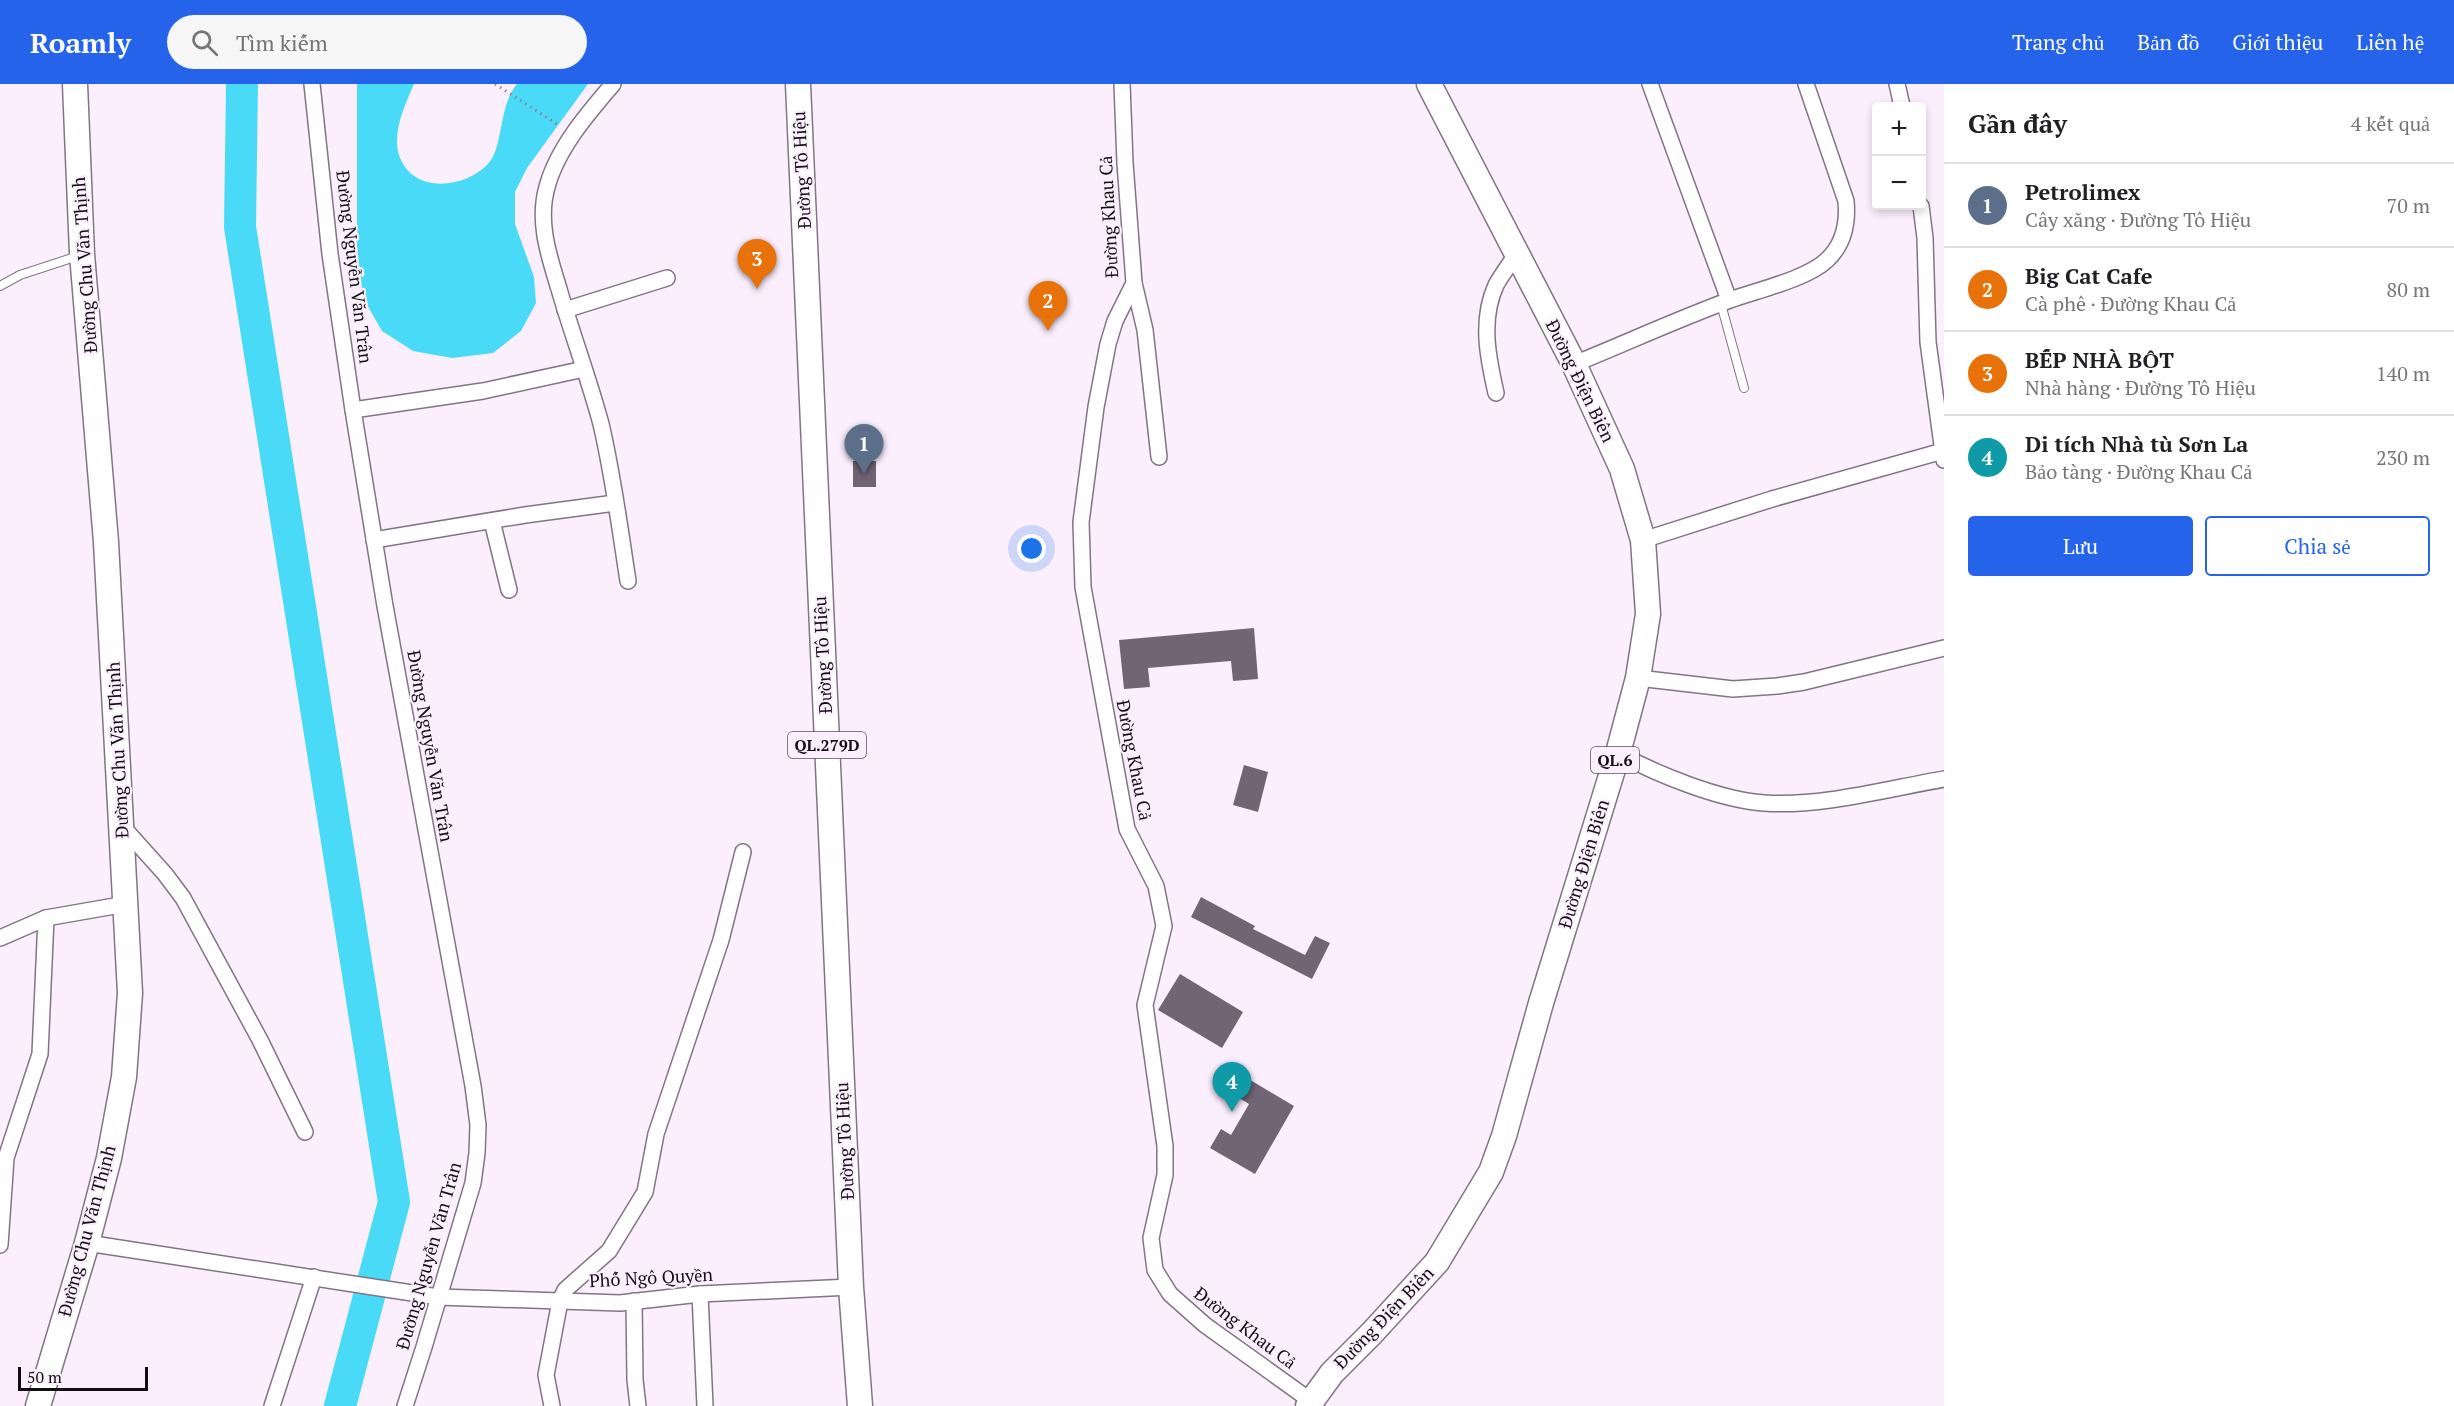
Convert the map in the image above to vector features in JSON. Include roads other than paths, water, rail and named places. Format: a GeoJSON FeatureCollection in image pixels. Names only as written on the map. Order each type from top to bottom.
{"type":"FeatureCollection","features":[{"type":"Feature","properties":{"kind":"main road","name":"Đường Chu Văn Thịnh"},"geometry":{"type":"LineString","coordinates":[[38,1406],[87,1243],[109,1158],[124,1077],[130,993],[106,542],[82,254],[75,84]]}},
{"type":"Feature","properties":{"kind":"main road","name":"Đường Tô Hiệu"},"geometry":{"type":"LineString","coordinates":[[798,84],[851,1287],[860,1406]]}},
{"type":"Feature","properties":{"kind":"main road","name":"Đường Điện Biên"},"geometry":{"type":"LineString","coordinates":[[1309,1403],[1332,1372],[1372,1333],[1437,1262],[1491,1172],[1504,1136],[1541,1003],[1618,753],[1638,678],[1648,614],[1643,540],[1622,469],[1574,364],[1429,84]]}},
{"type":"Feature","properties":{"kind":"street","name":"Đường Nguyễn Văn Trân"},"geometry":{"type":"LineString","coordinates":[[312,84],[330,254],[353,410],[478,1125],[473,1183],[405,1406]]}},
{"type":"Feature","properties":{"kind":"street"},"geometry":{"type":"LineString","coordinates":[[613,84],[570,140],[547,186],[543,211],[544,232],[565,310],[601,424],[628,581]]}},
{"type":"Feature","properties":{"kind":"street","name":"Đường Khau Cả"},"geometry":{"type":"LineString","coordinates":[[1122,84],[1134,283],[1115,321],[1108,344],[1089,455],[1081,522],[1080,555],[1087,610],[1127,829],[1156,886],[1164,926],[1145,1005],[1165,1146],[1165,1175],[1151,1238],[1155,1270],[1170,1294],[1205,1325],[1309,1403]]}},
{"type":"Feature","properties":{"kind":"street"},"geometry":{"type":"LineString","coordinates":[[1650,84],[1725,302]]}},
{"type":"Feature","properties":{"kind":"street"},"geometry":{"type":"LineString","coordinates":[[1574,364],[1725,302],[1818,267],[1838,247],[1844,236],[1847,216],[1845,201],[1806,84]]}},
{"type":"Feature","properties":{"kind":"street"},"geometry":{"type":"LineString","coordinates":[[1897,84],[1901,102]]}},
{"type":"Feature","properties":{"kind":"street"},"geometry":{"type":"LineString","coordinates":[[1643,540],[1772,499],[1943,455],[1928,342],[1925,238],[1922,210]]}},
{"type":"Feature","properties":{"kind":"street"},"geometry":{"type":"LineString","coordinates":[[1496,393],[1486,349],[1489,316],[1496,285],[1517,253]]}},
{"type":"Feature","properties":{"kind":"street"},"geometry":{"type":"LineString","coordinates":[[565,310],[667,278]]}},
{"type":"Feature","properties":{"kind":"street"},"geometry":{"type":"LineString","coordinates":[[1134,283],[1145,330],[1160,457]]}},
{"type":"Feature","properties":{"kind":"street"},"geometry":{"type":"LineString","coordinates":[[353,410],[483,391],[584,369]]}},
{"type":"Feature","properties":{"kind":"street"},"geometry":{"type":"LineString","coordinates":[[374,540],[615,503]]}},
{"type":"Feature","properties":{"kind":"street"},"geometry":{"type":"LineString","coordinates":[[492,521],[509,590]]}},
{"type":"Feature","properties":{"kind":"street"},"geometry":{"type":"LineString","coordinates":[[1638,678],[1733,688],[1777,686],[1804,682],[1944,648]]}},
{"type":"Feature","properties":{"kind":"street"},"geometry":{"type":"LineString","coordinates":[[1618,753],[1722,795],[1763,803],[1814,802],[1944,779]]}},
{"type":"Feature","properties":{"kind":"street"},"geometry":{"type":"LineString","coordinates":[[122,826],[183,898],[260,1040],[305,1132]]}},
{"type":"Feature","properties":{"kind":"street"},"geometry":{"type":"LineString","coordinates":[[552,1406],[546,1375],[560,1301],[565,1290],[609,1251],[645,1192],[656,1134],[720,940],[743,852]]}},
{"type":"Feature","properties":{"kind":"street"},"geometry":{"type":"LineString","coordinates":[[0,938],[46,918],[126,904]]}},
{"type":"Feature","properties":{"kind":"street"},"geometry":{"type":"LineString","coordinates":[[0,1245],[6,1158],[40,1054],[46,918]]}},
{"type":"Feature","properties":{"kind":"street"},"geometry":{"type":"LineString","coordinates":[[87,1243],[314,1277],[272,1406]]}},
{"type":"Feature","properties":{"kind":"street","name":"Phố Ngô Quyền"},"geometry":{"type":"LineString","coordinates":[[314,1277],[438,1298],[560,1301],[634,1301],[700,1294],[851,1287]]}},
{"type":"Feature","properties":{"kind":"street"},"geometry":{"type":"LineString","coordinates":[[700,1294],[705,1406]]}},
{"type":"Feature","properties":{"kind":"street"},"geometry":{"type":"LineString","coordinates":[[634,1301],[635,1380],[638,1406]]}},
{"type":"Feature","properties":{"kind":"lane"},"geometry":{"type":"LineString","coordinates":[[0,286],[20,275],[82,254]]}},
{"type":"Feature","properties":{"kind":"lane"},"geometry":{"type":"LineString","coordinates":[[1725,302],[1744,388]]}},
{"type":"Feature","properties":{"kind":"water"},"geometry":{"type":"Polygon","coordinates":[[[357,84],[414,84],[398,128],[399,155],[406,168],[415,176],[426,182],[439,184],[465,179],[487,165],[496,149],[507,104],[517,84],[588,84],[527,168],[515,192],[515,224],[534,277],[536,303],[521,331],[493,353],[452,358],[413,351],[382,331],[363,298],[357,246],[357,84]]]}},
{"type":"Feature","properties":{"kind":"waterway"},"geometry":{"type":"LineString","coordinates":[[242,84],[240,227],[394,1202],[340,1406]]}},
{"type":"Feature","properties":{"kind":"place","name":"BẾP NHÀ BỘT"},"geometry":{"type":"Point","coordinates":[757,289]}},
{"type":"Feature","properties":{"kind":"place","name":"Big Cat Cafe"},"geometry":{"type":"Point","coordinates":[1048,331]}},
{"type":"Feature","properties":{"kind":"place","name":"Petrolimex"},"geometry":{"type":"Point","coordinates":[864,474]}},
{"type":"Feature","properties":{"kind":"place","name":"Di tích Nhà tù Sơn La"},"geometry":{"type":"Point","coordinates":[1232,1112]}}]}
